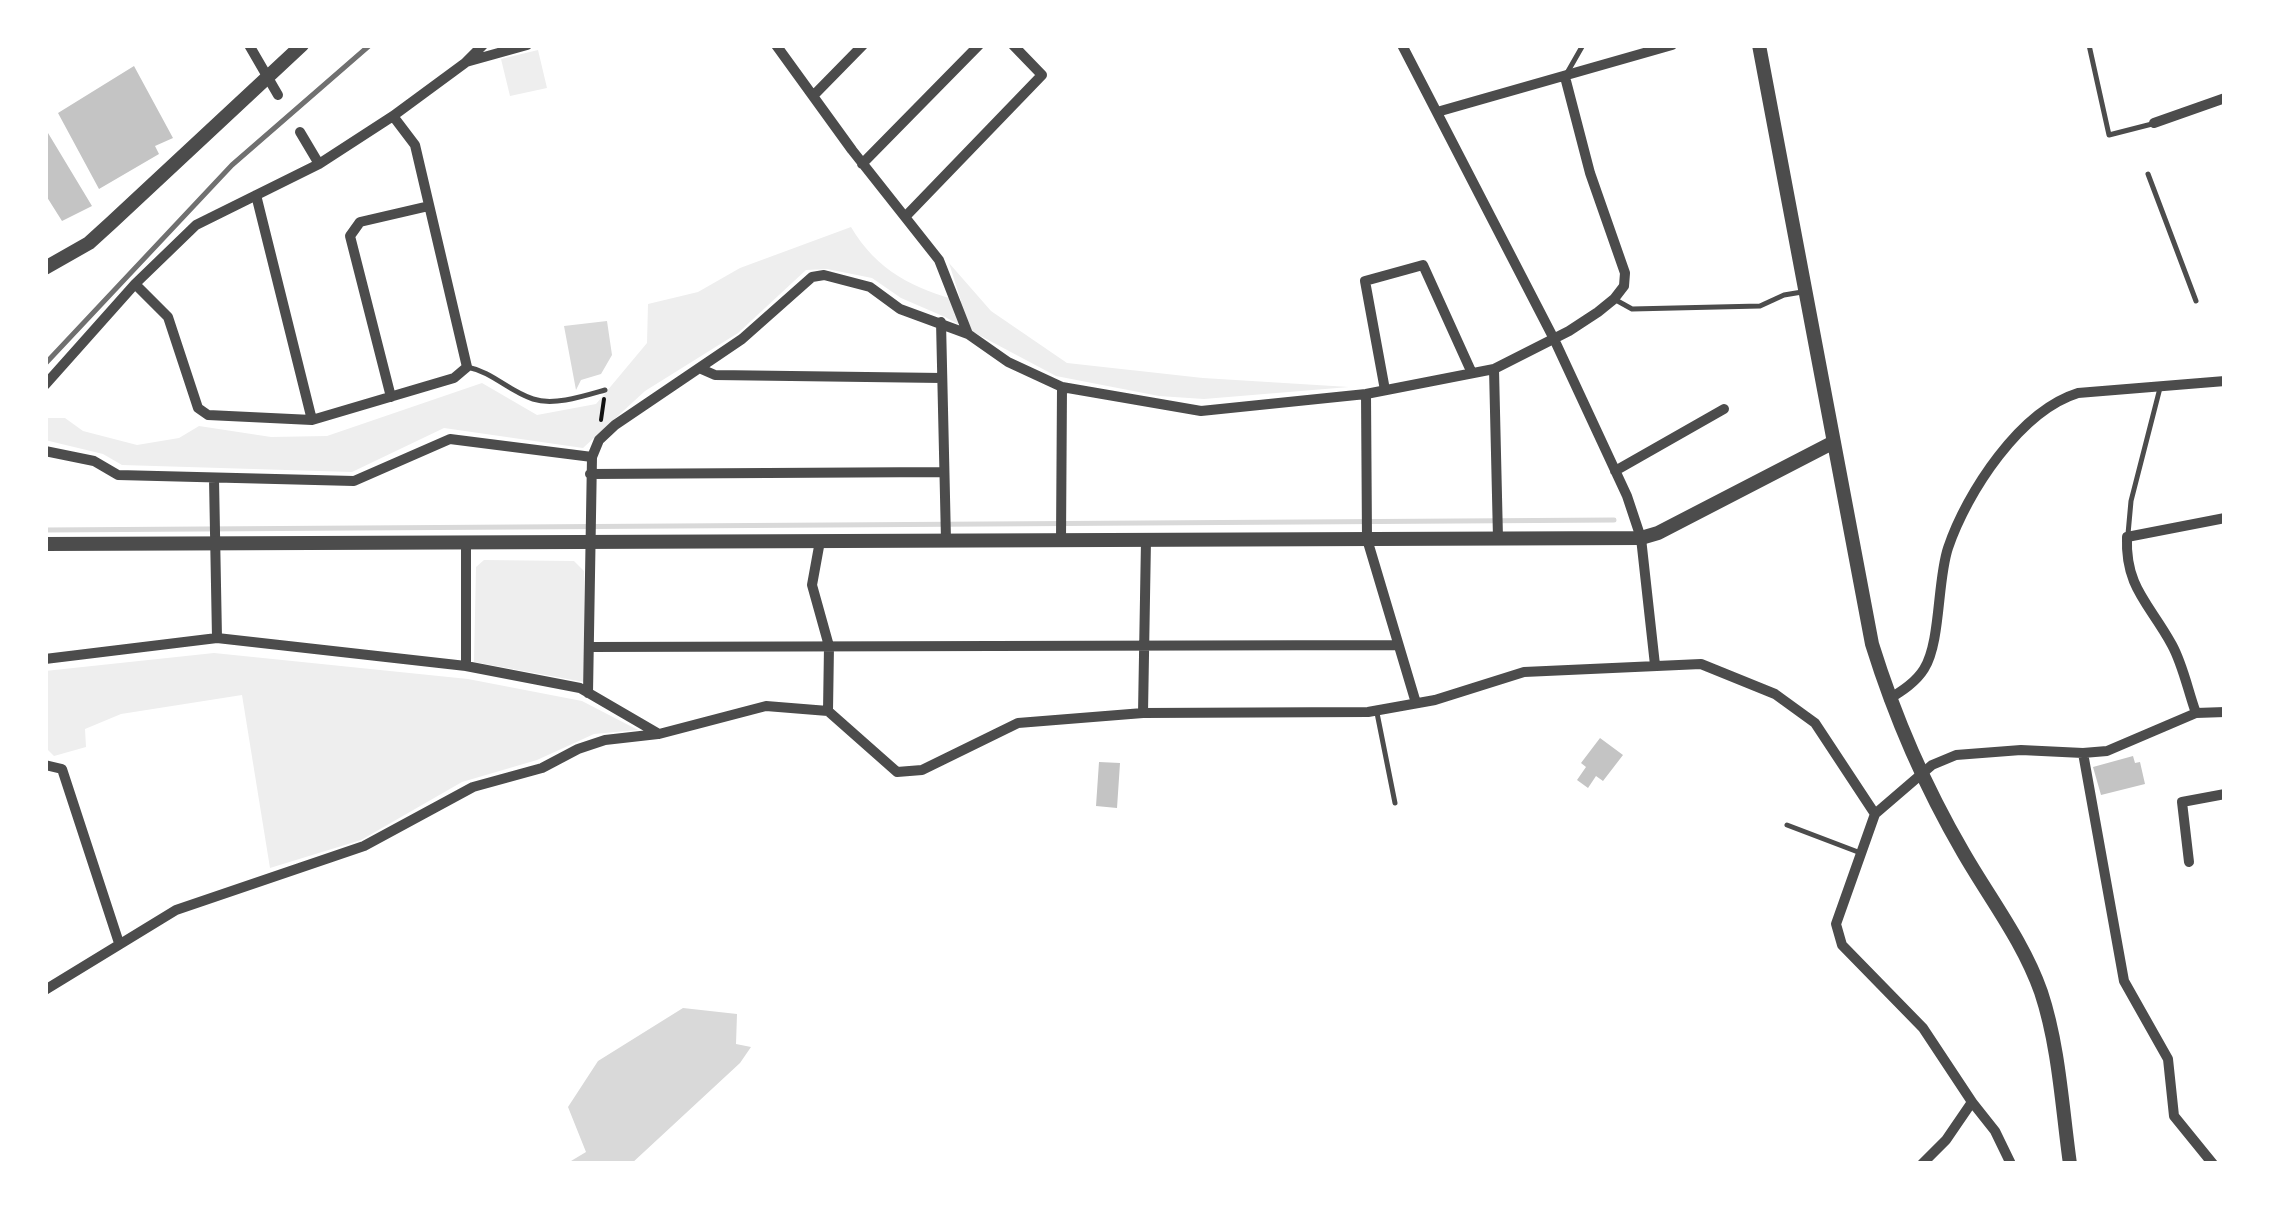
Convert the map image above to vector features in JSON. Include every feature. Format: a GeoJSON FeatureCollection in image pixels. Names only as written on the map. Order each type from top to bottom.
{"type":"FeatureCollection","features":[{"type":"Feature","properties":{"kind":"street"},"geometry":{"type":"LineString","coordinates":[[248,45],[278,96]]}},
{"type":"Feature","properties":{"kind":"street"},"geometry":{"type":"LineString","coordinates":[[45,268],[68,257],[111,223],[302,45]]}},
{"type":"Feature","properties":{"kind":"street"},"geometry":{"type":"LineString","coordinates":[[45,385],[135,284],[196,225],[319,164],[393,116],[483,45]]}},
{"type":"Feature","properties":{"kind":"street"},"geometry":{"type":"LineString","coordinates":[[465,63],[527,45]]}},
{"type":"Feature","properties":{"kind":"street"},"geometry":{"type":"LineString","coordinates":[[776,45],[938,260],[968,334]]}},
{"type":"Feature","properties":{"kind":"street"},"geometry":{"type":"LineString","coordinates":[[813,96],[863,45]]}},
{"type":"Feature","properties":{"kind":"street"},"geometry":{"type":"LineString","coordinates":[[862,164],[979,45]]}},
{"type":"Feature","properties":{"kind":"street"},"geometry":{"type":"LineString","coordinates":[[905,218],[1042,75],[1012,45]]}},
{"type":"Feature","properties":{"kind":"street"},"geometry":{"type":"LineString","coordinates":[[1402,45],[1554,339],[1616,471],[1642,538],[1655,665]]}},
{"type":"Feature","properties":{"kind":"street"},"geometry":{"type":"LineString","coordinates":[[1437,112],[1672,45]]}},
{"type":"Feature","properties":{"kind":"street"},"geometry":{"type":"LineString","coordinates":[[1758,45],[1862,600],[1889,699],[1921,777],[2010,927],[2040,992],[2054,1048],[2070,1164]]}},
{"type":"Feature","properties":{"kind":"street"},"geometry":{"type":"LineString","coordinates":[[588,693],[590,474],[599,440],[647,400],[742,339],[812,277],[824,275],[870,287],[900,309],[968,334],[1008,362],[1062,386],[1160,406],[1201,411],[1366,394],[1494,369],[1554,339],[1614,299],[1624,286],[1624,272],[1590,174],[1564,77]]}},
{"type":"Feature","properties":{"kind":"street"},"geometry":{"type":"LineString","coordinates":[[2154,123],[2225,98]]}},
{"type":"Feature","properties":{"kind":"street"},"geometry":{"type":"LineString","coordinates":[[135,284],[168,318],[198,408],[208,415],[312,420],[454,378],[467,367],[415,145],[393,116]]}},
{"type":"Feature","properties":{"kind":"street"},"geometry":{"type":"LineString","coordinates":[[300,132],[319,164]]}},
{"type":"Feature","properties":{"kind":"street"},"geometry":{"type":"LineString","coordinates":[[256,195],[312,420]]}},
{"type":"Feature","properties":{"kind":"street"},"geometry":{"type":"LineString","coordinates":[[391,397],[350,236],[360,222],[429,206]]}},
{"type":"Feature","properties":{"kind":"street"},"geometry":{"type":"LineString","coordinates":[[1385,390],[1365,280],[1423,266],[1470,372]]}},
{"type":"Feature","properties":{"kind":"street"},"geometry":{"type":"LineString","coordinates":[[942,322],[946,540]]}},
{"type":"Feature","properties":{"kind":"street"},"geometry":{"type":"LineString","coordinates":[[700,368],[715,375],[942,378]]}},
{"type":"Feature","properties":{"kind":"street"},"geometry":{"type":"LineString","coordinates":[[1494,369],[1498,538]]}},
{"type":"Feature","properties":{"kind":"street"},"geometry":{"type":"LineString","coordinates":[[1889,699],[1914,682],[1928,660],[1948,546],[1993,464],[2042,410],[2058,399],[2078,393],[2225,382]]}},
{"type":"Feature","properties":{"kind":"street"},"geometry":{"type":"LineString","coordinates":[[1060,540],[1062,386]]}},
{"type":"Feature","properties":{"kind":"street"},"geometry":{"type":"LineString","coordinates":[[1366,394],[1368,539],[1416,703]]}},
{"type":"Feature","properties":{"kind":"street"},"geometry":{"type":"LineString","coordinates":[[1616,471],[1724,409]]}},
{"type":"Feature","properties":{"kind":"street"},"geometry":{"type":"LineString","coordinates":[[45,451],[94,461],[118,475],[354,481],[450,439],[592,457]]}},
{"type":"Feature","properties":{"kind":"street"},"geometry":{"type":"LineString","coordinates":[[45,544],[1642,538],[1834,442]]}},
{"type":"Feature","properties":{"kind":"street"},"geometry":{"type":"LineString","coordinates":[[590,474],[944,472]]}},
{"type":"Feature","properties":{"kind":"street"},"geometry":{"type":"LineString","coordinates":[[214,479],[217,638]]}},
{"type":"Feature","properties":{"kind":"street"},"geometry":{"type":"LineString","coordinates":[[2196,713],[2174,647],[2134,587],[2126,561],[2128,537],[2225,518]]}},
{"type":"Feature","properties":{"kind":"street"},"geometry":{"type":"LineString","coordinates":[[1143,714],[1146,540]]}},
{"type":"Feature","properties":{"kind":"street"},"geometry":{"type":"LineString","coordinates":[[820,541],[812,586],[829,646],[828,711]]}},
{"type":"Feature","properties":{"kind":"street"},"geometry":{"type":"LineString","coordinates":[[466,543],[466,666]]}},
{"type":"Feature","properties":{"kind":"street"},"geometry":{"type":"LineString","coordinates":[[45,659],[217,638],[466,666],[580,688],[660,734]]}},
{"type":"Feature","properties":{"kind":"street"},"geometry":{"type":"LineString","coordinates":[[589,647],[1398,646]]}},
{"type":"Feature","properties":{"kind":"street"},"geometry":{"type":"LineString","coordinates":[[45,990],[176,910],[364,846],[473,788],[542,768],[578,748],[605,740],[660,734],[766,706],[828,711],[897,772],[922,770],[1018,724],[1143,714],[1376,710],[1416,703],[1524,672],[1701,664],[1775,694],[1815,723],[1875,814]]}},
{"type":"Feature","properties":{"kind":"street"},"geometry":{"type":"LineString","coordinates":[[2011,1164],[1995,1131],[1924,1028],[1842,945],[1836,924],[1875,814],[1932,765],[1956,755],[2021,750],[2107,751],[2196,713],[2225,712]]}},
{"type":"Feature","properties":{"kind":"street"},"geometry":{"type":"LineString","coordinates":[[2083,753],[2124,981],[2168,1058],[2174,1116],[2212,1164]]}},
{"type":"Feature","properties":{"kind":"street"},"geometry":{"type":"LineString","coordinates":[[45,765],[62,769],[118,942]]}},
{"type":"Feature","properties":{"kind":"street"},"geometry":{"type":"LineString","coordinates":[[2189,862],[2182,802],[2225,794]]}},
{"type":"Feature","properties":{"kind":"street"},"geometry":{"type":"LineString","coordinates":[[1922,1164],[1946,1140],[1972,1102]]}},
{"type":"Feature","properties":{"kind":"lane"},"geometry":{"type":"LineString","coordinates":[[1564,77],[1583,45]]}},
{"type":"Feature","properties":{"kind":"lane"},"geometry":{"type":"LineString","coordinates":[[2089,45],[2108,135],[2154,123]]}},
{"type":"Feature","properties":{"kind":"lane"},"geometry":{"type":"LineString","coordinates":[[2148,174],[2196,301]]}},
{"type":"Feature","properties":{"kind":"lane"},"geometry":{"type":"LineString","coordinates":[[1614,299],[1632,309],[1760,306],[1805,291]]}},
{"type":"Feature","properties":{"kind":"lane"},"geometry":{"type":"LineString","coordinates":[[467,367],[486,371],[534,400],[571,399],[605,390]]}},
{"type":"Feature","properties":{"kind":"lane"},"geometry":{"type":"LineString","coordinates":[[2128,537],[2132,500],[2160,386]]}},
{"type":"Feature","properties":{"kind":"lane"},"geometry":{"type":"LineString","coordinates":[[1376,710],[1395,803]]}},
{"type":"Feature","properties":{"kind":"lane"},"geometry":{"type":"LineString","coordinates":[[1787,825],[1861,854]]}},
{"type":"Feature","properties":{"kind":"path"},"geometry":{"type":"LineString","coordinates":[[599,440],[605,390]]}},
{"type":"Feature","properties":{"kind":"shaded area"},"geometry":{"type":"Polygon","coordinates":[[[538,50],[547,88],[510,96],[501,59],[538,50]]]}},
{"type":"Feature","properties":{"kind":"shaded area"},"geometry":{"type":"Polygon","coordinates":[[[851,227],[872,255],[898,276],[961,301],[949,263],[991,311],[1067,363],[1203,378],[1349,387],[1204,399],[1159,396],[1056,376],[901,298],[872,278],[827,269],[806,270],[738,333],[645,391],[583,448],[444,428],[352,472],[122,465],[103,454],[45,440],[45,418],[65,418],[83,431],[137,445],[179,438],[199,426],[271,437],[327,436],[482,383],[537,415],[596,404],[647,343],[648,304],[698,292],[740,268],[851,227]]]}},
{"type":"Feature","properties":{"kind":"shaded area"},"geometry":{"type":"Polygon","coordinates":[[[607,321],[612,355],[601,374],[581,380],[576,390],[564,326],[607,321]]]}},
{"type":"Feature","properties":{"kind":"shaded area"},"geometry":{"type":"Polygon","coordinates":[[[484,560],[574,561],[584,571],[584,682],[474,662],[476,567],[484,560]]]}},
{"type":"Feature","properties":{"kind":"shaded area"},"geometry":{"type":"Polygon","coordinates":[[[214,653],[468,679],[582,701],[638,730],[594,734],[537,760],[462,782],[361,840],[270,868],[242,695],[121,714],[85,729],[86,747],[54,756],[45,747],[45,671],[214,653]]]}},
{"type":"Feature","properties":{"kind":"shaded area"},"geometry":{"type":"Polygon","coordinates":[[[683,1008],[737,1014],[736,1044],[751,1047],[740,1063],[631,1164],[566,1164],[586,1152],[568,1107],[598,1061],[683,1008]]]}},
{"type":"Feature","properties":{"kind":"building"},"geometry":{"type":"Polygon","coordinates":[[[134,66],[173,138],[155,146],[159,154],[99,189],[58,113],[134,66]]]}},
{"type":"Feature","properties":{"kind":"building"},"geometry":{"type":"Polygon","coordinates":[[[45,128],[92,206],[62,221],[45,194],[45,128]]]}},
{"type":"Feature","properties":{"kind":"building"},"geometry":{"type":"Polygon","coordinates":[[[1600,738],[1623,755],[1603,781],[1596,776],[1588,788],[1577,780],[1586,767],[1581,763],[1600,738]]]}},
{"type":"Feature","properties":{"kind":"building"},"geometry":{"type":"Polygon","coordinates":[[[2133,756],[2135,763],[2140,762],[2145,784],[2101,795],[2093,767],[2133,756]]]}},
{"type":"Feature","properties":{"kind":"building"},"geometry":{"type":"Polygon","coordinates":[[[1099,762],[1120,763],[1117,808],[1096,806],[1099,762]]]}},
{"type":"Feature","properties":{"kind":"waterway"},"geometry":{"type":"LineString","coordinates":[[45,530],[1614,520]]}},
{"type":"Feature","properties":{"kind":"railway"},"geometry":{"type":"LineString","coordinates":[[45,364],[232,165],[370,45]]}}]}
